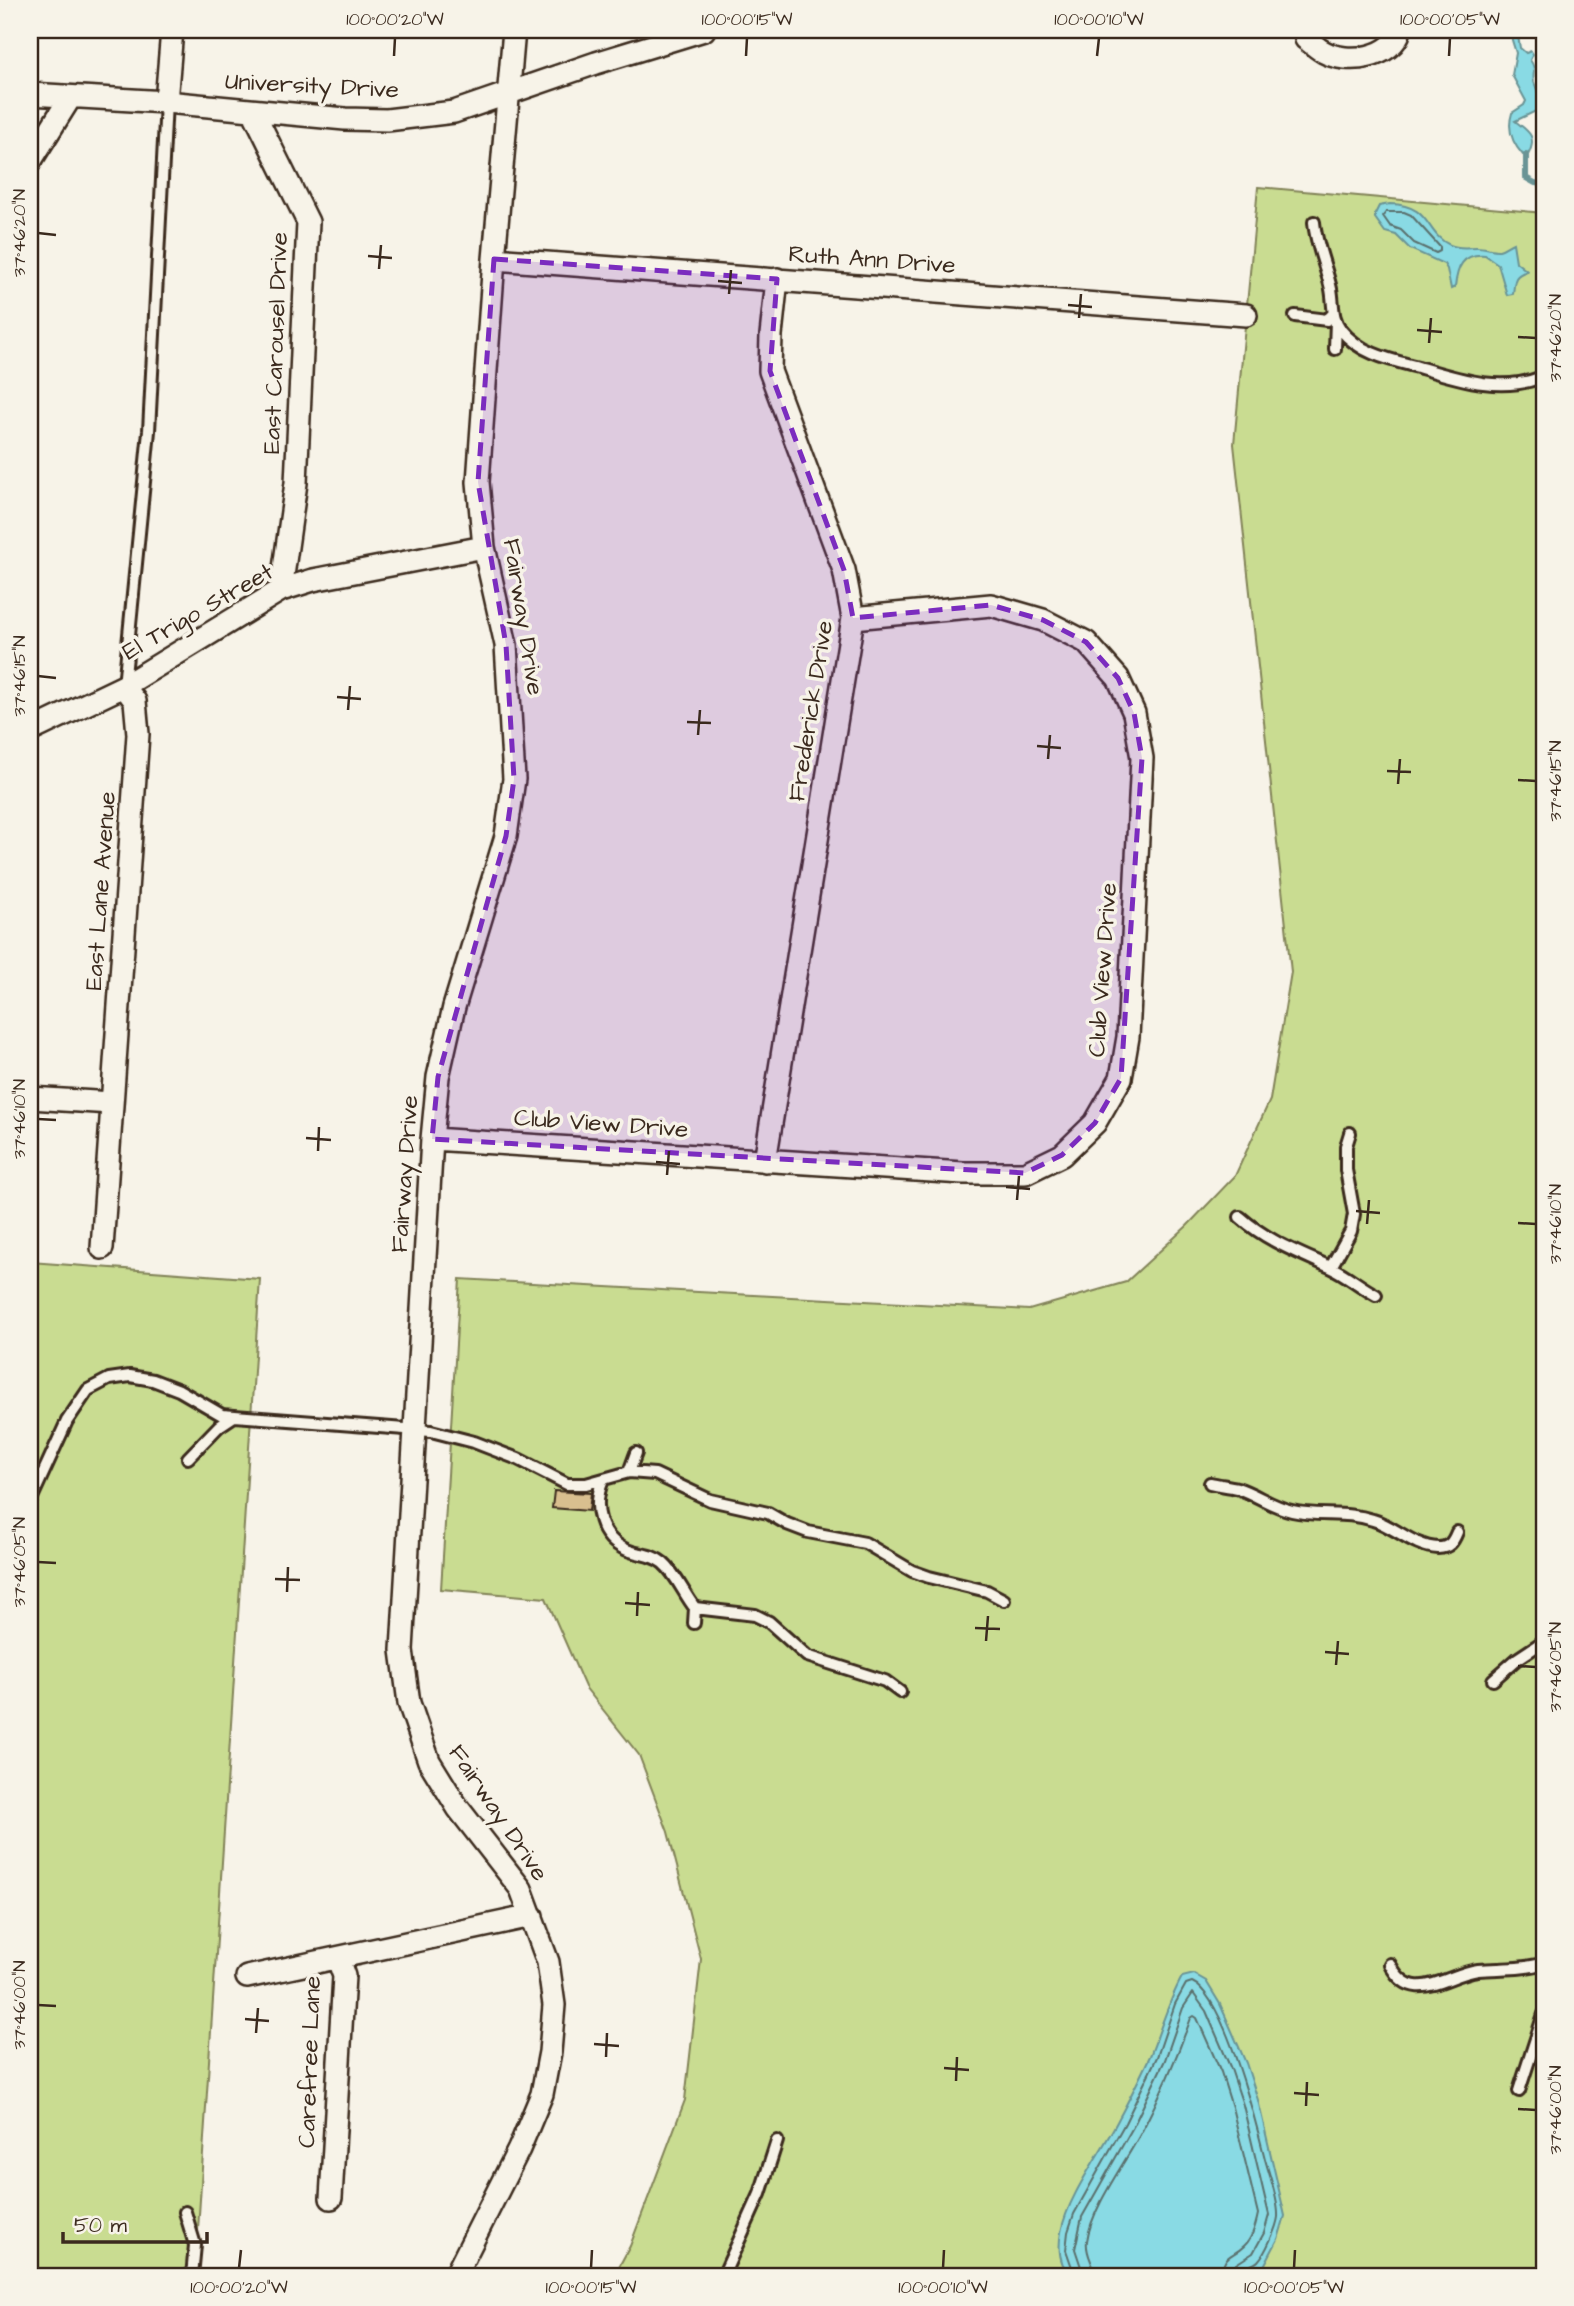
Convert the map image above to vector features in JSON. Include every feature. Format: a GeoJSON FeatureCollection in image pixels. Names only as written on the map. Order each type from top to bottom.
{"type":"FeatureCollection","features":[{"type":"Feature","properties":{"kind":"street"},"geometry":{"type":"LineString","coordinates":[[166,102],[172,30]]}},
{"type":"Feature","properties":{"kind":"street","name":"Fairway Drive"},"geometry":{"type":"LineString","coordinates":[[455,2276],[519,2149],[542,2094],[550,2052],[554,2005],[548,1962],[521,1889],[458,1808],[429,1761],[409,1703],[401,1650],[438,1077],[454,1007],[506,836],[514,779],[506,645],[484,547],[478,482],[514,30]]}},
{"type":"Feature","properties":{"kind":"street","name":"University Drive"},"geometry":{"type":"LineString","coordinates":[[30,94],[387,120],[454,112],[596,63],[704,30]]}},
{"type":"Feature","properties":{"kind":"street"},"geometry":{"type":"LineString","coordinates":[[1306,30],[1306,39],[1323,52],[1337,57],[1356,58],[1382,52],[1398,39],[1400,30]]}},
{"type":"Feature","properties":{"kind":"street"},"geometry":{"type":"LineString","coordinates":[[30,162],[70,97]]}},
{"type":"Feature","properties":{"kind":"street","name":"East Carousel Drive"},"geometry":{"type":"LineString","coordinates":[[253,111],[308,222],[296,483],[281,590]]}},
{"type":"Feature","properties":{"kind":"street","name":"Ruth Ann Drive"},"geometry":{"type":"LineString","coordinates":[[494,259],[1246,315]]}},
{"type":"Feature","properties":{"kind":"street","name":"Frederick Drive"},"geometry":{"type":"LineString","coordinates":[[765,1161],[853,618],[844,570],[770,371],[777,279]]}},
{"type":"Feature","properties":{"kind":"street","name":"El Trigo Street"},"geometry":{"type":"LineString","coordinates":[[30,731],[124,686],[281,590],[313,580],[484,547]]}},
{"type":"Feature","properties":{"kind":"street","name":"Club View Drive"},"geometry":{"type":"LineString","coordinates":[[432,1139],[963,1173],[1025,1173],[1062,1155],[1095,1123],[1121,1078],[1128,1037],[1142,758],[1134,713],[1118,678],[1086,642],[1043,620],[991,605],[853,618]]}},
{"type":"Feature","properties":{"kind":"street","name":"East Lane Avenue"},"geometry":{"type":"LineString","coordinates":[[102,1248],[138,734],[135,701],[124,686]]}},
{"type":"Feature","properties":{"kind":"street"},"geometry":{"type":"LineString","coordinates":[[30,1098],[112,1104]]}},
{"type":"Feature","properties":{"kind":"street","name":"Carefree Lane"},"geometry":{"type":"LineString","coordinates":[[331,2198],[344,1976],[338,1959],[531,1916]]}},
{"type":"Feature","properties":{"kind":"street"},"geometry":{"type":"LineString","coordinates":[[247,1977],[338,1959]]}},
{"type":"Feature","properties":{"kind":"lane"},"geometry":{"type":"LineString","coordinates":[[124,686],[149,431],[166,102]]}},
{"type":"Feature","properties":{"kind":"lane"},"geometry":{"type":"LineString","coordinates":[[1314,222],[1316,242],[1331,291],[1335,318],[1335,349]]}},
{"type":"Feature","properties":{"kind":"lane"},"geometry":{"type":"LineString","coordinates":[[1295,316],[1327,320],[1335,318]]}},
{"type":"Feature","properties":{"kind":"lane"},"geometry":{"type":"LineString","coordinates":[[1335,318],[1341,330],[1357,345],[1378,356],[1454,379],[1517,384],[1544,376]]}},
{"type":"Feature","properties":{"kind":"lane"},"geometry":{"type":"LineString","coordinates":[[1331,1267],[1351,1231],[1353,1222],[1346,1170],[1346,1146],[1350,1133]]}},
{"type":"Feature","properties":{"kind":"lane"},"geometry":{"type":"LineString","coordinates":[[1240,1217],[1275,1243],[1331,1267],[1358,1286],[1376,1294]]}},
{"type":"Feature","properties":{"kind":"lane"},"geometry":{"type":"LineString","coordinates":[[30,1499],[67,1421],[88,1390],[109,1379],[130,1376],[153,1380],[179,1390],[222,1415],[431,1431],[474,1442],[518,1459],[566,1484],[586,1484],[629,1472],[654,1474],[710,1500],[768,1513],[808,1532],[865,1543],[912,1571],[987,1591],[1004,1600]]}},
{"type":"Feature","properties":{"kind":"lane"},"geometry":{"type":"LineString","coordinates":[[188,1458],[219,1426],[234,1416]]}},
{"type":"Feature","properties":{"kind":"lane"},"geometry":{"type":"LineString","coordinates":[[629,1472],[636,1453]]}},
{"type":"Feature","properties":{"kind":"lane"},"geometry":{"type":"LineString","coordinates":[[603,1480],[596,1508],[606,1532],[615,1545],[654,1557],[666,1565],[695,1608],[694,1623]]}},
{"type":"Feature","properties":{"kind":"lane"},"geometry":{"type":"LineString","coordinates":[[1210,1483],[1237,1488],[1272,1505],[1295,1512],[1362,1516],[1433,1547],[1448,1546],[1457,1532]]}},
{"type":"Feature","properties":{"kind":"lane"},"geometry":{"type":"LineString","coordinates":[[695,1608],[755,1615],[769,1622],[807,1656],[885,1681],[900,1692]]}},
{"type":"Feature","properties":{"kind":"lane"},"geometry":{"type":"LineString","coordinates":[[1493,1680],[1517,1659],[1544,1641]]}},
{"type":"Feature","properties":{"kind":"lane"},"geometry":{"type":"LineString","coordinates":[[1390,1964],[1399,1978],[1423,1987],[1434,1986],[1476,1970],[1544,1964]]}},
{"type":"Feature","properties":{"kind":"lane"},"geometry":{"type":"LineString","coordinates":[[1519,2091],[1544,2014]]}},
{"type":"Feature","properties":{"kind":"lane"},"geometry":{"type":"LineString","coordinates":[[723,2276],[760,2194],[777,2141]]}},
{"type":"Feature","properties":{"kind":"lane"},"geometry":{"type":"LineString","coordinates":[[185,2212],[195,2245],[192,2276]]}},
{"type":"Feature","properties":{"kind":"highlighted area"},"geometry":{"type":"Polygon","coordinates":[[[494,259],[777,279],[770,371],[844,570],[853,618],[991,605],[1043,620],[1086,642],[1118,678],[1134,713],[1142,758],[1121,1078],[1095,1123],[1062,1155],[1025,1173],[432,1139],[438,1077],[506,836],[514,779],[506,645],[478,482],[494,259]]]}},
{"type":"Feature","properties":{"kind":"green space"},"geometry":{"type":"Polygon","coordinates":[[[1258,187],[1544,213],[1544,2276],[614,2276],[630,2246],[685,2100],[701,1959],[668,1832],[639,1755],[585,1687],[546,1598],[441,1589],[460,1279],[1029,1310],[1126,1282],[1187,1226],[1235,1176],[1270,1100],[1291,972],[1234,444],[1258,187]]]}},
{"type":"Feature","properties":{"kind":"green space"},"geometry":{"type":"Polygon","coordinates":[[[30,1262],[260,1279],[195,2276],[30,2276],[30,1262]]]}},
{"type":"Feature","properties":{"kind":"water"},"geometry":{"type":"Polygon","coordinates":[[[1512,30],[1517,30],[1520,48],[1533,54],[1530,60],[1539,96],[1536,111],[1515,121],[1532,139],[1528,155],[1523,155],[1519,150],[1510,130],[1512,113],[1526,101],[1512,75],[1516,53],[1512,30]]]}},
{"type":"Feature","properties":{"kind":"water"},"geometry":{"type":"Polygon","coordinates":[[[1379,206],[1404,206],[1421,214],[1442,240],[1453,246],[1499,250],[1513,243],[1516,262],[1527,271],[1517,277],[1513,294],[1507,295],[1498,264],[1485,255],[1471,256],[1462,263],[1455,287],[1451,289],[1444,264],[1410,249],[1396,235],[1385,232],[1375,214],[1379,206]]]}},
{"type":"Feature","properties":{"kind":"water"},"geometry":{"type":"Polygon","coordinates":[[[1194,1974],[1206,1981],[1220,2004],[1246,2063],[1258,2100],[1285,2216],[1278,2239],[1264,2266],[1242,2276],[1071,2276],[1060,2256],[1060,2244],[1061,2232],[1071,2203],[1135,2087],[1182,1977],[1194,1974]]]}},
{"type":"Feature","properties":{"kind":"building"},"geometry":{"type":"Polygon","coordinates":[[[554,1491],[591,1493],[589,1511],[552,1508],[554,1491]]]}},
{"type":"Feature","properties":{"kind":"waterway"},"geometry":{"type":"LineString","coordinates":[[1526,155],[1526,178],[1544,184]]}}]}
